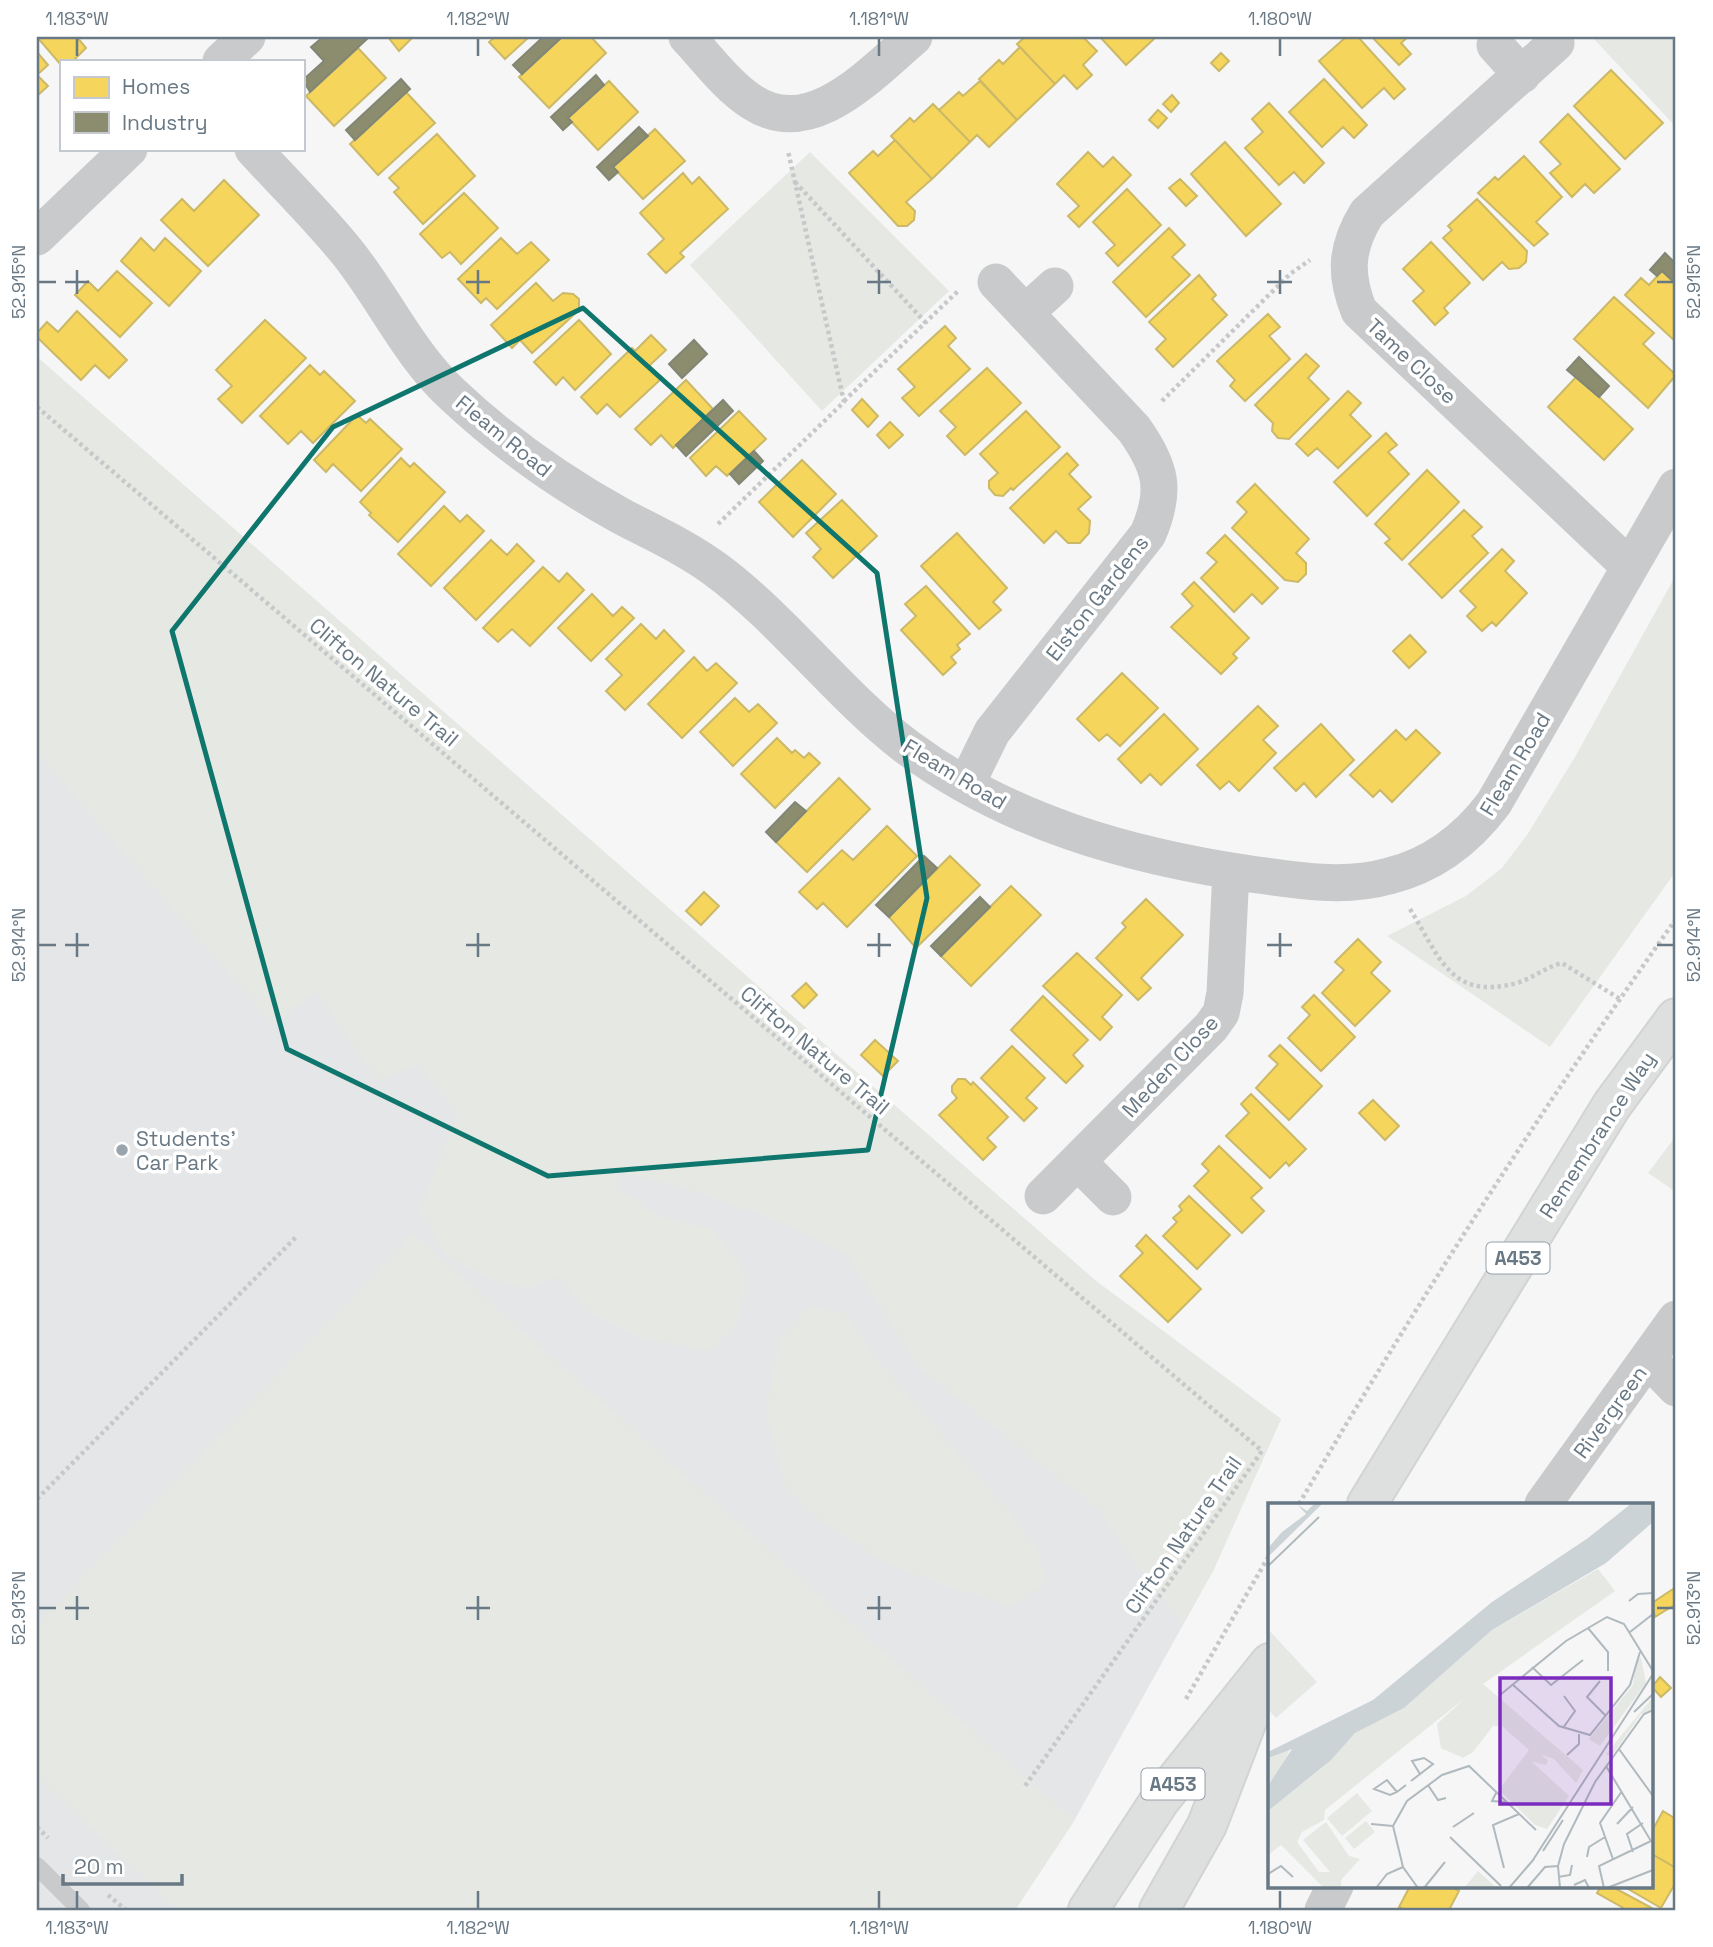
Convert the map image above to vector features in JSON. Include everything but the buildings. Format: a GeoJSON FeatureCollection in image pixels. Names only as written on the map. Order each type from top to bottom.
{"type":"FeatureCollection","features":[{"type":"Feature","properties":{"kind":"highway","name":"Remembrance Way"},"geometry":{"type":"LineString","coordinates":[[1368,1503],[1612,1105],[1676,1018]]}},
{"type":"Feature","properties":{"kind":"highway","name":"A453"},"geometry":{"type":"LineString","coordinates":[[1088,1910],[1160,1800],[1268,1665]]}},
{"type":"Feature","properties":{"kind":"highway","name":"A453"},"geometry":{"type":"LineString","coordinates":[[1159,1910],[1207,1825],[1268,1667]]}},
{"type":"Feature","properties":{"kind":"street"},"geometry":{"type":"LineString","coordinates":[[222,60],[247,37]]}},
{"type":"Feature","properties":{"kind":"street"},"geometry":{"type":"LineString","coordinates":[[687,37],[738,91],[753,103],[779,112],[799,113],[825,106],[844,95],[914,37]]}},
{"type":"Feature","properties":{"kind":"street","name":"Tame Close"},"geometry":{"type":"LineString","coordinates":[[1556,43],[1367,213],[1350,247],[1347,268],[1350,289],[1359,311],[1630,566]]}},
{"type":"Feature","properties":{"kind":"street"},"geometry":{"type":"LineString","coordinates":[[1495,45],[1522,75]]}},
{"type":"Feature","properties":{"kind":"street"},"geometry":{"type":"LineString","coordinates":[[38,234],[128,150]]}},
{"type":"Feature","properties":{"kind":"street","name":"Fleam Road"},"geometry":{"type":"LineString","coordinates":[[255,150],[347,252],[409,346],[448,391],[533,463],[621,516],[690,551],[726,577],[864,710],[908,748],[966,785],[1024,814],[1117,848],[1172,862],[1310,882],[1357,883],[1391,876],[1447,851],[1481,821],[1494,803],[1676,487]]}},
{"type":"Feature","properties":{"kind":"street","name":"Elston Gardens"},"geometry":{"type":"LineString","coordinates":[[966,785],[992,732],[1148,534],[1159,508],[1160,480],[1152,454],[1135,429],[996,282]]}},
{"type":"Feature","properties":{"kind":"street"},"geometry":{"type":"LineString","coordinates":[[1026,313],[1055,286]]}},
{"type":"Feature","properties":{"kind":"street","name":"Meden Close"},"geometry":{"type":"LineString","coordinates":[[1043,1196],[1211,1027],[1221,1013],[1225,993],[1231,871]]}},
{"type":"Feature","properties":{"kind":"street"},"geometry":{"type":"LineString","coordinates":[[1078,1162],[1113,1197]]}},
{"type":"Feature","properties":{"kind":"street","name":"Rivergreen"},"geometry":{"type":"LineString","coordinates":[[1544,1503],[1676,1319]]}},
{"type":"Feature","properties":{"kind":"street"},"geometry":{"type":"LineString","coordinates":[[1648,1359],[1676,1388]]}},
{"type":"Feature","properties":{"kind":"street"},"geometry":{"type":"LineString","coordinates":[[1323,1910],[1334,1888]]}},
{"type":"Feature","properties":{"kind":"lane"},"geometry":{"type":"LineString","coordinates":[[37,1866],[81,1910]]}},
{"type":"Feature","properties":{"kind":"path"},"geometry":{"type":"LineString","coordinates":[[779,112],[844,402]]}},
{"type":"Feature","properties":{"kind":"path"},"geometry":{"type":"LineString","coordinates":[[795,181],[926,323]]}},
{"type":"Feature","properties":{"kind":"path"},"geometry":{"type":"LineString","coordinates":[[1135,429],[1290,274],[1330,247],[1350,247]]}},
{"type":"Feature","properties":{"kind":"path"},"geometry":{"type":"LineString","coordinates":[[690,551],[982,268],[996,282]]}},
{"type":"Feature","properties":{"kind":"path","name":"Clifton Nature Trail"},"geometry":{"type":"LineString","coordinates":[[37,407],[1262,1451],[1025,1786]]}},
{"type":"Feature","properties":{"kind":"path"},"geometry":{"type":"LineString","coordinates":[[1391,876],[1452,977],[1481,988],[1520,982],[1563,963],[1620,999]]}},
{"type":"Feature","properties":{"kind":"path"},"geometry":{"type":"LineString","coordinates":[[1300,1503],[1431,1287],[1620,999],[1676,919]]}},
{"type":"Feature","properties":{"kind":"path"},"geometry":{"type":"LineString","coordinates":[[37,1499],[296,1237]]}},
{"type":"Feature","properties":{"kind":"highlighted area"},"geometry":{"type":"Polygon","coordinates":[[[583,308],[877,573],[927,898],[868,1150],[548,1176],[287,1049],[172,631],[333,427],[583,308]]]}},
{"type":"Feature","properties":{"kind":"shaded area"},"geometry":{"type":"Polygon","coordinates":[[[1676,37],[1676,127],[1594,39],[1676,37]]]}},
{"type":"Feature","properties":{"kind":"shaded area"},"geometry":{"type":"Polygon","coordinates":[[[810,152],[949,291],[822,411],[690,265],[810,152]]]}},
{"type":"Feature","properties":{"kind":"shaded area"},"geometry":{"type":"Polygon","coordinates":[[[37,357],[1096,1281],[1281,1419],[1213,1571],[1074,1821],[1015,1910],[37,1910],[37,357]]]}},
{"type":"Feature","properties":{"kind":"shaded area"},"geometry":{"type":"Polygon","coordinates":[[[37,357],[1096,1281],[1281,1419],[1213,1571],[1183,1623],[1155,1590],[1100,1511],[920,1368],[847,1254],[776,1220],[690,1190],[619,1171],[616,1187],[659,1216],[711,1229],[741,1264],[745,1285],[737,1323],[710,1351],[642,1338],[590,1312],[558,1277],[528,1289],[491,1279],[446,1255],[420,1211],[458,1113],[418,1065],[378,1080],[316,991],[274,1025],[37,753],[37,357]]]}},
{"type":"Feature","properties":{"kind":"shaded area"},"geometry":{"type":"Polygon","coordinates":[[[1676,575],[1676,871],[1550,1047],[1387,936],[1466,896],[1502,868],[1527,835],[1575,757],[1676,575]]]}},
{"type":"Feature","properties":{"kind":"shaded area"},"geometry":{"type":"Polygon","coordinates":[[[1676,1136],[1676,1192],[1648,1173],[1676,1136]]]}},
{"type":"Feature","properties":{"kind":"shaded area"},"geometry":{"type":"Polygon","coordinates":[[[413,1234],[1074,1821],[1015,1910],[178,1910],[37,1777],[37,1625],[413,1234]]]}},
{"type":"Feature","properties":{"kind":"shaded area"},"geometry":{"type":"Polygon","coordinates":[[[807,1308],[844,1312],[880,1363],[1005,1507],[1039,1552],[1045,1584],[1010,1605],[940,1584],[884,1561],[827,1525],[787,1490],[766,1415],[779,1341],[807,1308]]]}},
{"type":"Feature","properties":{"kind":"place","name":"Students' Car Park"},"geometry":{"type":"Point","coordinates":[122,1150]}}]}
